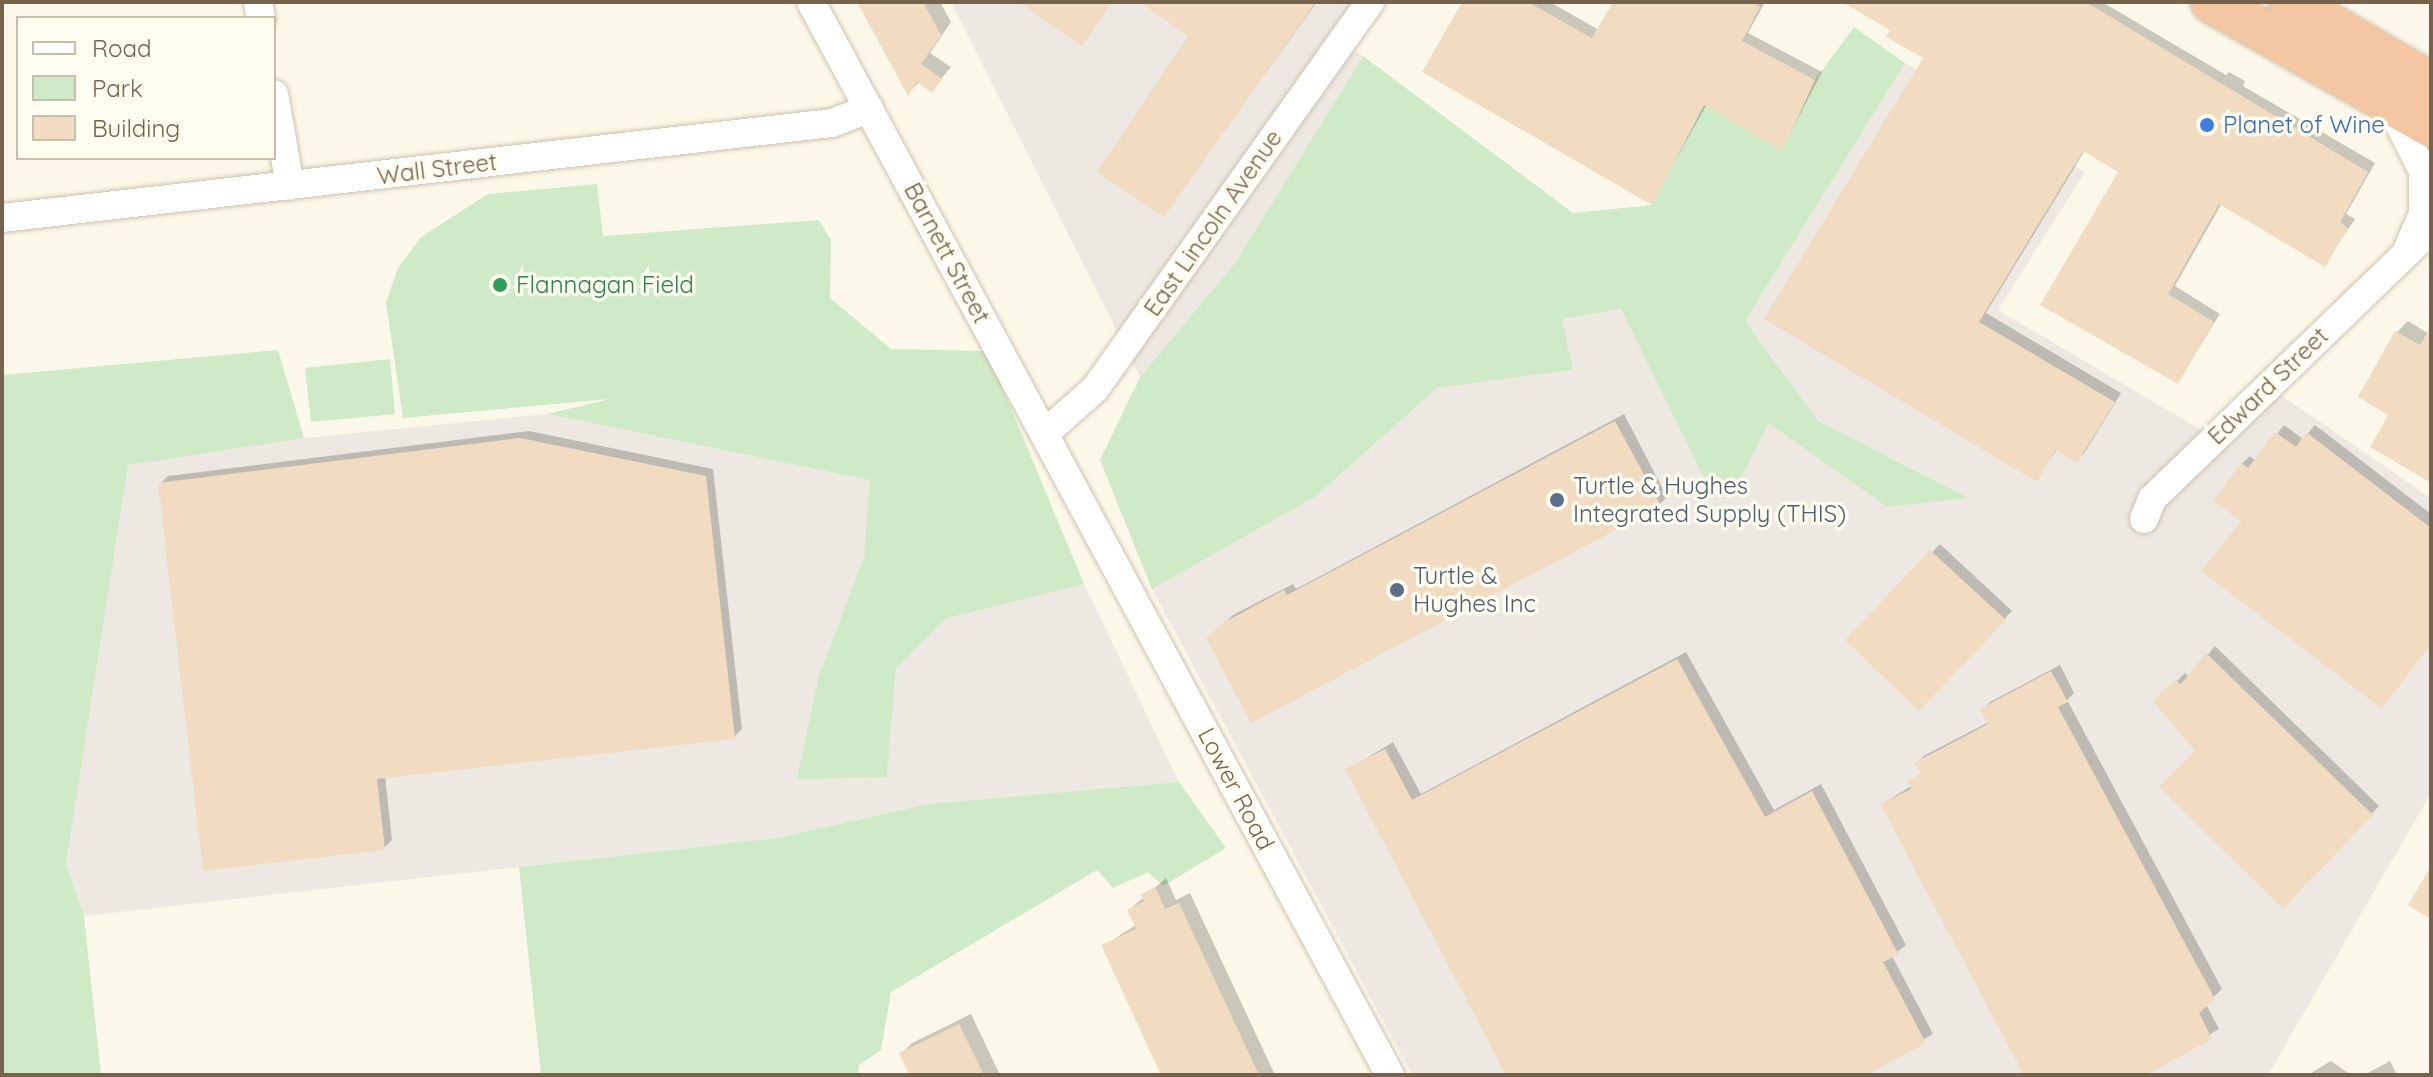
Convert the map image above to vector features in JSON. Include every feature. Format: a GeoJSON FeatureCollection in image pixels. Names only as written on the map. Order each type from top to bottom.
{"type":"FeatureCollection","features":[{"type":"Feature","properties":{"kind":"highway"},"geometry":{"type":"LineString","coordinates":[[2212,2],[2431,126]]}},
{"type":"Feature","properties":{"kind":"highway"},"geometry":{"type":"LineString","coordinates":[[2290,2],[2431,84]]}},
{"type":"Feature","properties":{"kind":"street","name":"Barnett Street"},"geometry":{"type":"LineString","coordinates":[[811,2],[1082,503]]}},
{"type":"Feature","properties":{"kind":"street","name":"East Lincoln Avenue"},"geometry":{"type":"LineString","coordinates":[[1044,434],[1095,389],[1370,2]]}},
{"type":"Feature","properties":{"kind":"street","name":"Edward Street"},"geometry":{"type":"LineString","coordinates":[[2387,101],[2417,150],[2425,192],[2420,224],[2400,258]]}},
{"type":"Feature","properties":{"kind":"street"},"geometry":{"type":"LineString","coordinates":[[276,106],[290,186]]}},
{"type":"Feature","properties":{"kind":"street","name":"Wall Street"},"geometry":{"type":"LineString","coordinates":[[2,218],[832,123],[869,109]]}},
{"type":"Feature","properties":{"kind":"street","name":"Edward Street"},"geometry":{"type":"LineString","coordinates":[[2144,519],[2152,499],[2431,230]]}},
{"type":"Feature","properties":{"kind":"street","name":"Lower Road"},"geometry":{"type":"LineString","coordinates":[[1082,503],[1390,1075]]}},
{"type":"Feature","properties":{"kind":"shaded area"},"geometry":{"type":"Polygon","coordinates":[[[951,2],[1375,2],[1345,44],[1363,56],[1235,263],[1140,377],[951,2]]]}},
{"type":"Feature","properties":{"kind":"shaded area"},"geometry":{"type":"Polygon","coordinates":[[[1905,63],[2085,172],[1998,310],[2215,438],[2272,389],[2431,498],[2431,793],[2268,1075],[1412,1075],[1152,589],[1315,497],[1437,388],[1572,370],[1562,319],[1622,309],[1705,480],[1735,490],[1768,423],[1887,507],[1966,498],[1818,421],[1745,321],[1905,63]]]}},
{"type":"Feature","properties":{"kind":"shaded area"},"geometry":{"type":"Polygon","coordinates":[[[547,414],[871,480],[864,556],[819,676],[887,777],[896,668],[947,618],[1084,584],[1179,782],[929,804],[777,838],[84,916],[66,864],[128,464],[304,438],[547,414]]]}},
{"type":"Feature","properties":{"kind":"green space"},"geometry":{"type":"Polygon","coordinates":[[[1854,27],[1905,63],[1745,321],[1818,421],[1968,498],[1887,507],[1768,423],[1735,490],[1705,480],[1621,309],[1562,319],[1573,370],[1437,388],[1315,497],[1152,589],[1100,460],[1140,377],[1235,263],[1363,56],[1573,213],[1652,205],[1704,105],[1782,151],[1815,80],[1854,27]]]}},
{"type":"Feature","properties":{"kind":"green space"},"geometry":{"type":"Polygon","coordinates":[[[597,184],[603,236],[819,220],[831,240],[830,298],[891,349],[987,351],[1084,584],[947,618],[896,668],[887,777],[797,779],[819,676],[864,556],[870,480],[547,414],[610,399],[403,418],[386,302],[398,268],[421,237],[488,194],[597,184]]]}},
{"type":"Feature","properties":{"kind":"green space"},"geometry":{"type":"Polygon","coordinates":[[[278,350],[304,438],[128,465],[66,864],[84,916],[101,1075],[2,1075],[2,375],[278,350]]]}},
{"type":"Feature","properties":{"kind":"green space"},"geometry":{"type":"Polygon","coordinates":[[[390,359],[395,414],[311,422],[305,368],[390,359]]]}},
{"type":"Feature","properties":{"kind":"green space"},"geometry":{"type":"Polygon","coordinates":[[[1179,782],[1226,848],[1163,886],[1148,872],[1113,888],[1097,870],[891,992],[881,1050],[859,1065],[858,1075],[541,1075],[519,867],[777,838],[929,804],[1179,782]]]}},
{"type":"Feature","properties":{"kind":"building"},"geometry":{"type":"Polygon","coordinates":[[[857,2],[923,2],[941,35],[921,64],[942,79],[932,93],[917,82],[908,96],[857,2]]]}},
{"type":"Feature","properties":{"kind":"building"},"geometry":{"type":"Polygon","coordinates":[[[1019,2],[1112,2],[1082,46],[1019,2]]]}},
{"type":"Feature","properties":{"kind":"building"},"geometry":{"type":"Polygon","coordinates":[[[1140,2],[1316,2],[1164,217],[1097,172],[1188,36],[1140,2]]]}},
{"type":"Feature","properties":{"kind":"building"},"geometry":{"type":"Polygon","coordinates":[[[1462,2],[1528,2],[1592,38],[1613,2],[1751,2],[1760,7],[1742,41],[1815,80],[1782,151],[1704,105],[1652,205],[1422,72],[1462,2]]]}},
{"type":"Feature","properties":{"kind":"building"},"geometry":{"type":"Polygon","coordinates":[[[1842,2],[2086,2],[2368,172],[2340,222],[2348,228],[2325,267],[2219,204],[2168,294],[2214,322],[2178,384],[2040,305],[2118,172],[2083,151],[1979,322],[2115,402],[2077,463],[2055,450],[2037,482],[1764,319],[1923,58],[1886,37],[1890,30],[1842,2]]]}},
{"type":"Feature","properties":{"kind":"building"},"geometry":{"type":"Polygon","coordinates":[[[2431,326],[2431,483],[2370,447],[2388,415],[2358,397],[2395,331],[2420,345],[2431,326]]]}},
{"type":"Feature","properties":{"kind":"building"},"geometry":{"type":"Polygon","coordinates":[[[1615,421],[1661,506],[1251,723],[1206,638],[1223,623],[1284,590],[1287,595],[1615,421]]]}},
{"type":"Feature","properties":{"kind":"building"},"geometry":{"type":"Polygon","coordinates":[[[2275,432],[2296,447],[2306,432],[2431,528],[2431,644],[2382,709],[2201,571],[2241,521],[2213,501],[2241,463],[2248,468],[2275,432]]]}},
{"type":"Feature","properties":{"kind":"building"},"geometry":{"type":"Polygon","coordinates":[[[520,438],[706,476],[735,739],[377,779],[385,850],[203,871],[158,483],[520,438]]]}},
{"type":"Feature","properties":{"kind":"building"},"geometry":{"type":"Polygon","coordinates":[[[1930,550],[2006,620],[1919,711],[1845,640],[1930,550]]]}},
{"type":"Feature","properties":{"kind":"building"},"geometry":{"type":"Polygon","coordinates":[[[2206,653],[2373,815],[2283,909],[2159,787],[2195,751],[2153,701],[2175,680],[2181,684],[2206,653]]]}},
{"type":"Feature","properties":{"kind":"building"},"geometry":{"type":"Polygon","coordinates":[[[1677,659],[1765,817],[1812,791],[1899,955],[1883,962],[1926,1043],[1866,1075],[1506,1075],[1345,769],[1385,749],[1412,800],[1677,659]]]}},
{"type":"Feature","properties":{"kind":"building"},"geometry":{"type":"Polygon","coordinates":[[[2051,671],[2068,702],[2058,707],[2215,999],[2199,1013],[2212,1039],[2146,1075],[2024,1075],[1880,804],[1911,789],[1907,782],[1921,773],[1914,763],[1988,724],[1980,709],[2051,671]]]}},
{"type":"Feature","properties":{"kind":"building"},"geometry":{"type":"Polygon","coordinates":[[[2431,866],[2431,919],[2408,905],[2431,866]]]}},
{"type":"Feature","properties":{"kind":"building"},"geometry":{"type":"Polygon","coordinates":[[[1155,887],[1165,909],[1179,903],[1259,1075],[1161,1075],[1101,945],[1136,929],[1127,910],[1144,901],[1141,894],[1155,887]]]}},
{"type":"Feature","properties":{"kind":"building"},"geometry":{"type":"Polygon","coordinates":[[[959,1024],[984,1075],[909,1075],[899,1053],[959,1024]]]}},
{"type":"Feature","properties":{"kind":"place","name":"Planet of Wine"},"geometry":{"type":"Point","coordinates":[2207,125]}},
{"type":"Feature","properties":{"kind":"place","name":"Flannagan Field"},"geometry":{"type":"Point","coordinates":[500,285]}},
{"type":"Feature","properties":{"kind":"place","name":"Turtle & Hughes Integrated Supply (THIS)"},"geometry":{"type":"Point","coordinates":[1557,500]}},
{"type":"Feature","properties":{"kind":"place","name":"Turtle & Hughes Inc"},"geometry":{"type":"Point","coordinates":[1397,590]}}]}
